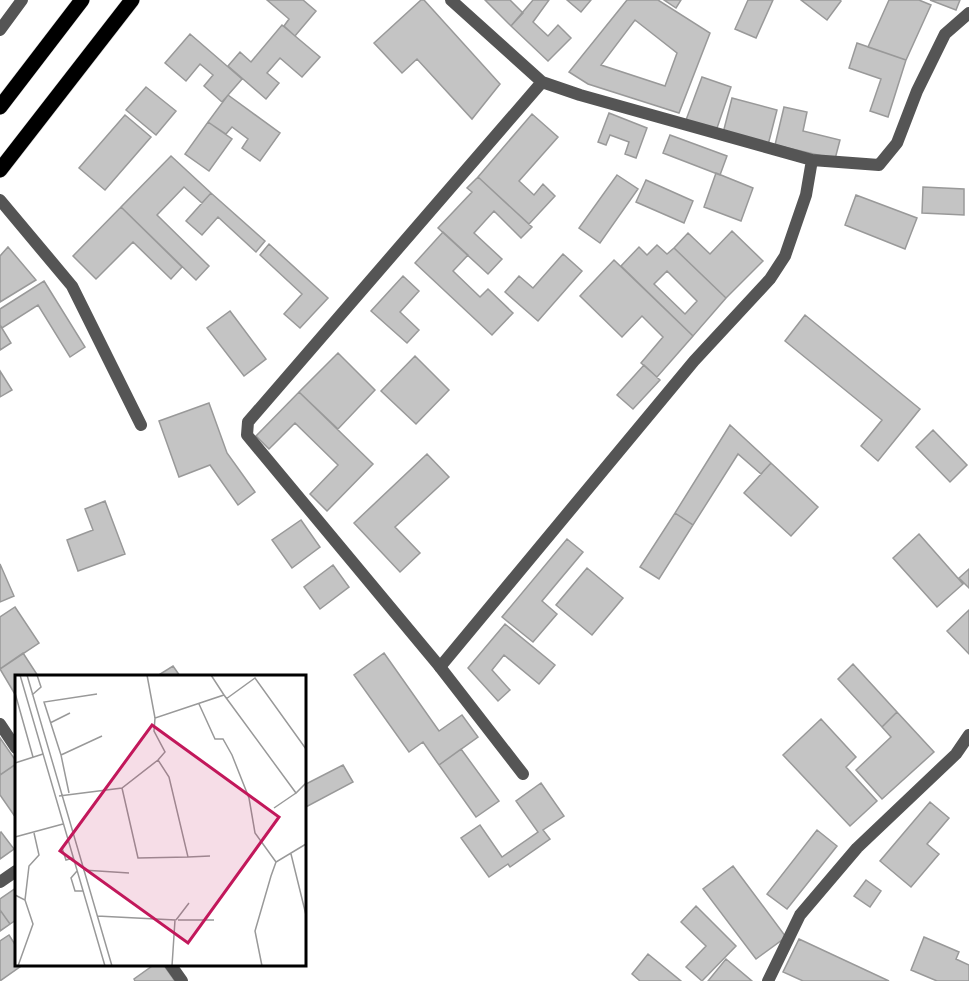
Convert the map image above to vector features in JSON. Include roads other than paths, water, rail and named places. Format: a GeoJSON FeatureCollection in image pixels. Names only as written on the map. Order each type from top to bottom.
{"type":"FeatureCollection","features":[{"type":"Feature","properties":{"kind":"main road"},"geometry":{"type":"LineString","coordinates":[[3,96],[82,0]]}},
{"type":"Feature","properties":{"kind":"main road"},"geometry":{"type":"LineString","coordinates":[[0,170],[132,0]]}},
{"type":"Feature","properties":{"kind":"street"},"geometry":{"type":"LineString","coordinates":[[0,30],[22,0]]}},
{"type":"Feature","properties":{"kind":"street"},"geometry":{"type":"LineString","coordinates":[[451,0],[542,82],[600,101],[812,160],[879,165],[897,143],[917,91],[945,34],[969,13]]}},
{"type":"Feature","properties":{"kind":"street"},"geometry":{"type":"LineString","coordinates":[[523,774],[440,667],[247,435],[248,422],[542,82]]}},
{"type":"Feature","properties":{"kind":"street"},"geometry":{"type":"LineString","coordinates":[[440,667],[694,361],[770,279],[785,256],[806,195],[812,160]]}},
{"type":"Feature","properties":{"kind":"street"},"geometry":{"type":"LineString","coordinates":[[0,200],[72,286],[141,425]]}},
{"type":"Feature","properties":{"kind":"street"},"geometry":{"type":"LineString","coordinates":[[0,724],[15,746]]}},
{"type":"Feature","properties":{"kind":"street"},"geometry":{"type":"LineString","coordinates":[[768,981],[800,915],[857,848],[956,754],[969,735]]}},
{"type":"Feature","properties":{"kind":"street"},"geometry":{"type":"LineString","coordinates":[[0,882],[15,872]]}},
{"type":"Feature","properties":{"kind":"street"},"geometry":{"type":"LineString","coordinates":[[171,966],[182,981]]}}]}
